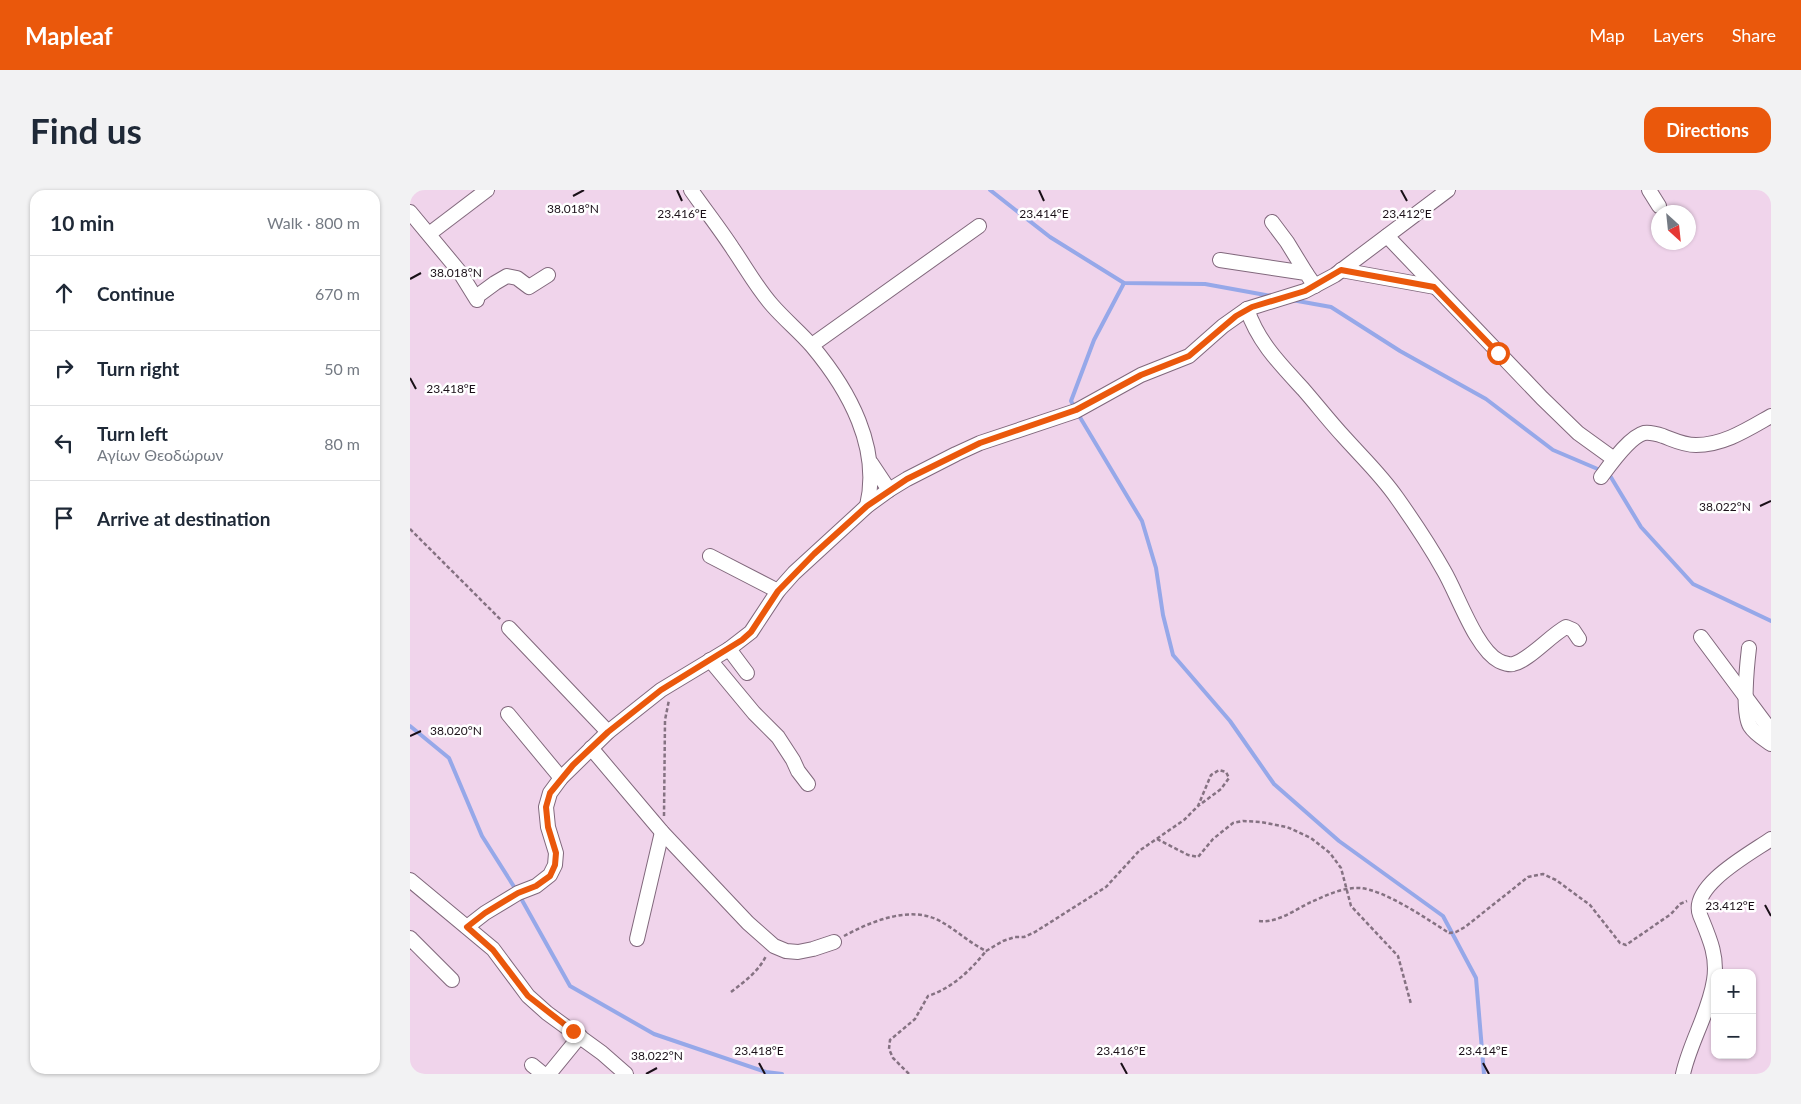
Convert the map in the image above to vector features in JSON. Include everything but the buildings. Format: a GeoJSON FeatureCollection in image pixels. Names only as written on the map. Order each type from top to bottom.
{"type":"FeatureCollection","features":[{"type":"Feature","properties":{"kind":"street"},"geometry":{"type":"LineString","coordinates":[[429,234],[487,190]]}},
{"type":"Feature","properties":{"kind":"street"},"geometry":{"type":"LineString","coordinates":[[691,190],[772,305],[812,345],[847,397],[860,422],[871,463],[871,482],[867,506]]}},
{"type":"Feature","properties":{"kind":"street"},"geometry":{"type":"LineString","coordinates":[[467,927],[485,913],[518,893],[536,886],[550,876],[555,865],[556,853],[548,827],[546,807],[550,793],[561,778],[608,732],[672,683],[729,649],[751,632],[778,591],[814,554],[867,506],[889,490],[934,465],[980,443],[1076,410],[1141,375],[1189,356],[1223,326],[1247,309],[1288,297],[1315,286],[1341,270],[1448,190]]}},
{"type":"Feature","properties":{"kind":"street"},"geometry":{"type":"LineString","coordinates":[[1649,190],[1658,205]]}},
{"type":"Feature","properties":{"kind":"street"},"geometry":{"type":"LineString","coordinates":[[412,214],[442,218],[455,214]]}},
{"type":"Feature","properties":{"kind":"street"},"geometry":{"type":"LineString","coordinates":[[412,214],[459,271],[476,299],[495,282],[507,276],[517,278],[529,287],[548,275]]}},
{"type":"Feature","properties":{"kind":"street"},"geometry":{"type":"LineString","coordinates":[[1272,222],[1315,286]]}},
{"type":"Feature","properties":{"kind":"street"},"geometry":{"type":"LineString","coordinates":[[812,345],[979,226]]}},
{"type":"Feature","properties":{"kind":"street"},"geometry":{"type":"LineString","coordinates":[[1387,236],[1542,398],[1578,433],[1614,459]]}},
{"type":"Feature","properties":{"kind":"street"},"geometry":{"type":"LineString","coordinates":[[1220,260],[1306,272]]}},
{"type":"Feature","properties":{"kind":"street"},"geometry":{"type":"LineString","coordinates":[[1341,270],[1434,287]]}},
{"type":"Feature","properties":{"kind":"street"},"geometry":{"type":"LineString","coordinates":[[1247,309],[1254,330],[1275,359],[1343,436],[1378,472],[1396,496],[1427,542],[1456,592],[1478,639],[1491,655],[1500,661],[1512,664],[1522,660],[1555,633],[1566,627],[1573,630],[1579,639]]}},
{"type":"Feature","properties":{"kind":"street"},"geometry":{"type":"LineString","coordinates":[[1601,477],[1614,459],[1637,436],[1645,433],[1665,436],[1678,443],[1696,445],[1715,443],[1733,437],[1771,416]]}},
{"type":"Feature","properties":{"kind":"street"},"geometry":{"type":"LineString","coordinates":[[871,463],[889,490]]}},
{"type":"Feature","properties":{"kind":"street"},"geometry":{"type":"LineString","coordinates":[[710,556],[778,591]]}},
{"type":"Feature","properties":{"kind":"street"},"geometry":{"type":"LineString","coordinates":[[509,628],[608,732]]}},
{"type":"Feature","properties":{"kind":"street"},"geometry":{"type":"LineString","coordinates":[[1701,637],[1771,731]]}},
{"type":"Feature","properties":{"kind":"street"},"geometry":{"type":"LineString","coordinates":[[1750,648],[1747,668],[1746,713],[1750,726],[1771,744]]}},
{"type":"Feature","properties":{"kind":"street"},"geometry":{"type":"LineString","coordinates":[[729,649],[747,673]]}},
{"type":"Feature","properties":{"kind":"street"},"geometry":{"type":"LineString","coordinates":[[710,660],[754,713],[778,736],[798,772],[808,784]]}},
{"type":"Feature","properties":{"kind":"street"},"geometry":{"type":"LineString","coordinates":[[508,714],[561,778]]}},
{"type":"Feature","properties":{"kind":"street"},"geometry":{"type":"LineString","coordinates":[[591,748],[662,832],[748,924],[772,944],[786,951],[798,952],[834,942]]}},
{"type":"Feature","properties":{"kind":"street"},"geometry":{"type":"LineString","coordinates":[[637,939],[662,832]]}},
{"type":"Feature","properties":{"kind":"street"},"geometry":{"type":"LineString","coordinates":[[1683,1074],[1714,981],[1715,963],[1712,945],[1699,912],[1698,902],[1712,881],[1771,839]]}},
{"type":"Feature","properties":{"kind":"street"},"geometry":{"type":"LineString","coordinates":[[410,880],[493,950],[528,996],[626,1074]]}},
{"type":"Feature","properties":{"kind":"street"},"geometry":{"type":"LineString","coordinates":[[410,938],[452,980]]}},
{"type":"Feature","properties":{"kind":"street"},"geometry":{"type":"LineString","coordinates":[[549,1074],[580,1036]]}},
{"type":"Feature","properties":{"kind":"path"},"geometry":{"type":"LineString","coordinates":[[410,529],[509,628]]}},
{"type":"Feature","properties":{"kind":"path"},"geometry":{"type":"LineString","coordinates":[[662,832],[664,816],[665,720],[672,683]]}},
{"type":"Feature","properties":{"kind":"path"},"geometry":{"type":"LineString","coordinates":[[909,1074],[893,1058],[889,1049],[890,1040],[916,1019],[928,996],[938,993],[953,984],[972,968],[986,951],[1003,941],[1015,937],[1024,937],[1035,932],[1065,911],[1097,894],[1149,843],[1184,820],[1226,783],[1230,778],[1226,772],[1219,770],[1211,775],[1198,806]]}},
{"type":"Feature","properties":{"kind":"path"},"geometry":{"type":"LineString","coordinates":[[1158,838],[1188,855],[1198,857],[1213,839],[1233,823],[1243,821],[1287,827],[1311,838],[1330,853],[1341,868],[1351,906],[1398,956],[1411,1004]]}},
{"type":"Feature","properties":{"kind":"path"},"geometry":{"type":"LineString","coordinates":[[1259,921],[1267,922],[1286,915],[1329,894],[1346,889],[1361,888],[1376,892],[1398,902],[1449,933],[1456,932],[1528,877],[1543,874],[1556,880],[1590,905],[1620,943],[1626,945],[1671,914],[1680,904],[1701,895]]}},
{"type":"Feature","properties":{"kind":"path"},"geometry":{"type":"LineString","coordinates":[[834,942],[895,915],[911,915],[938,920],[986,951]]}},
{"type":"Feature","properties":{"kind":"path"},"geometry":{"type":"LineString","coordinates":[[731,992],[748,980],[760,967],[772,944]]}},
{"type":"Feature","properties":{"kind":"waterway"},"geometry":{"type":"LineString","coordinates":[[990,190],[1050,237],[1124,283],[1205,284],[1271,296]]}},
{"type":"Feature","properties":{"kind":"waterway"},"geometry":{"type":"LineString","coordinates":[[1075,408],[1071,401],[1094,340],[1124,283]]}},
{"type":"Feature","properties":{"kind":"waterway"},"geometry":{"type":"LineString","coordinates":[[1292,300],[1331,307],[1400,351],[1486,399],[1553,450],[1600,470]]}},
{"type":"Feature","properties":{"kind":"waterway"},"geometry":{"type":"LineString","coordinates":[[1078,414],[1142,521],[1156,568],[1163,615],[1173,655],[1230,721],[1274,784],[1339,841],[1443,916],[1476,978],[1484,1074]]}},
{"type":"Feature","properties":{"kind":"waterway"},"geometry":{"type":"LineString","coordinates":[[1609,474],[1641,527],[1693,584],[1771,621]]}},
{"type":"Feature","properties":{"kind":"waterway"},"geometry":{"type":"LineString","coordinates":[[410,726],[449,758],[482,836],[518,893],[570,986],[654,1034],[766,1072],[782,1074]]}},
{"type":"Feature","properties":{"kind":"route"},"geometry":{"type":"LineString","coordinates":[[573,1031],[528,996],[493,950],[467,927],[485,913],[518,893],[536,886],[550,876],[555,865],[556,853],[548,827],[546,807],[550,793],[573,765],[608,732],[661,690],[742,640],[751,632],[778,591],[794,573],[867,506],[907,479],[980,443],[1076,410],[1100,399],[1141,375],[1189,356],[1236,316],[1252,307],[1305,291],[1341,270],[1434,287],[1498,353]]}}]}
